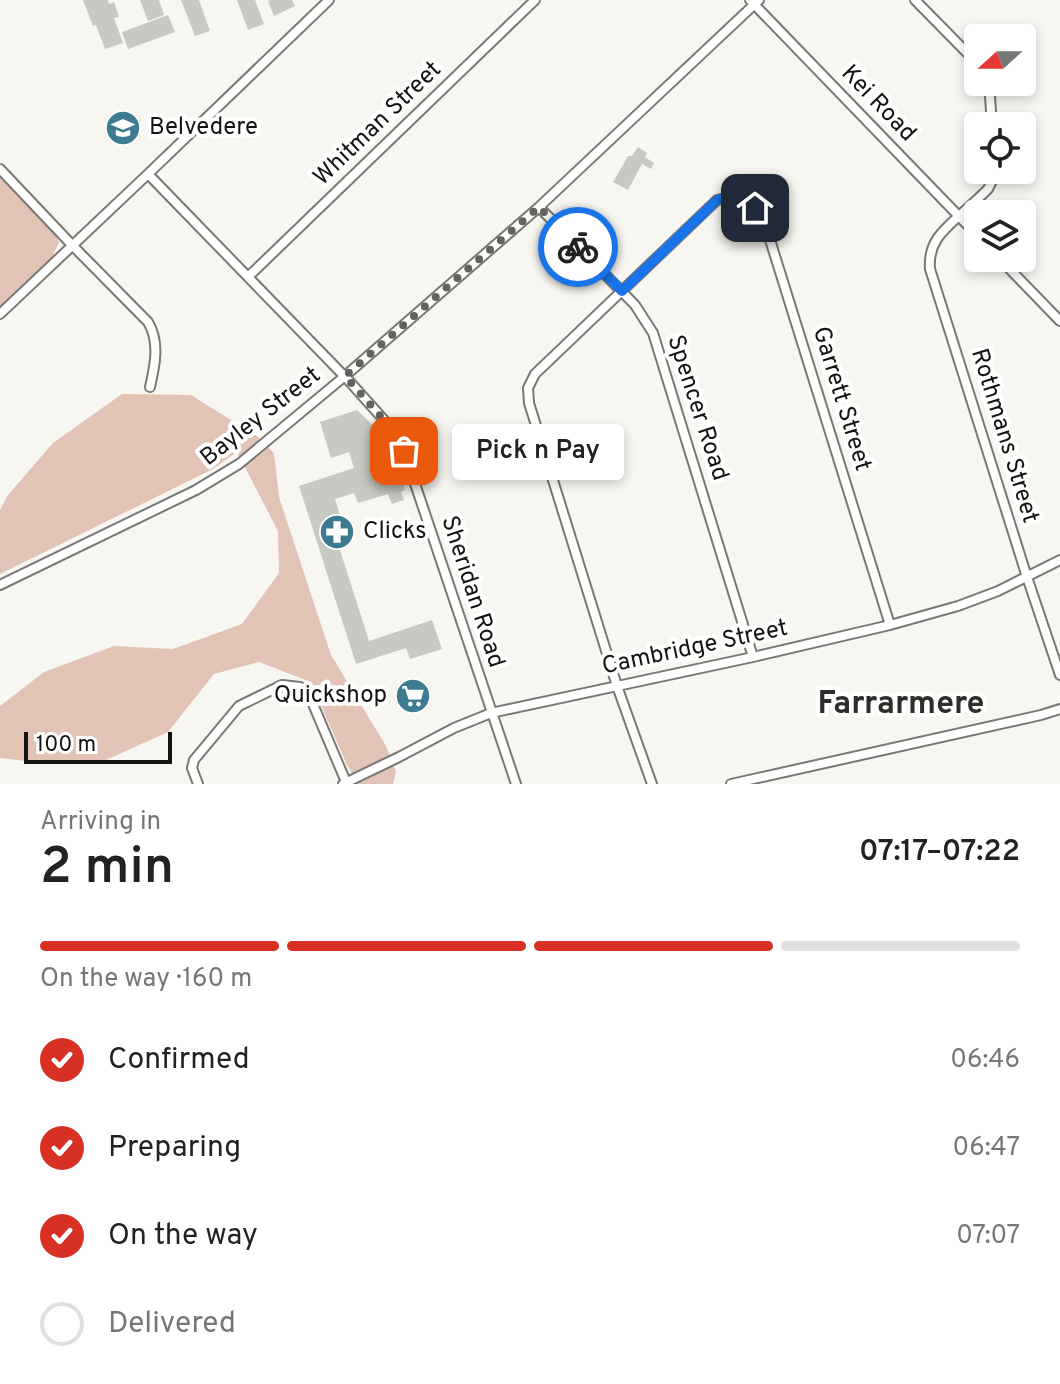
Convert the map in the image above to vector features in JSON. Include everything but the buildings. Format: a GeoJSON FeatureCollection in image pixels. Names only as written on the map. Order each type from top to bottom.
{"type":"FeatureCollection","features":[{"type":"Feature","properties":{"kind":"street"},"geometry":{"type":"LineString","coordinates":[[0,314],[329,0]]}},
{"type":"Feature","properties":{"kind":"street","name":"Whitman Street"},"geometry":{"type":"LineString","coordinates":[[249,276],[535,0]]}},
{"type":"Feature","properties":{"kind":"street"},"geometry":{"type":"LineString","coordinates":[[915,0],[964,50]]}},
{"type":"Feature","properties":{"kind":"street","name":"Bayley Street"},"geometry":{"type":"LineString","coordinates":[[0,585],[223,475],[239,464],[539,207],[754,1]]}},
{"type":"Feature","properties":{"kind":"street","name":"Kei Road"},"geometry":{"type":"LineString","coordinates":[[754,1],[964,221]]}},
{"type":"Feature","properties":{"kind":"street"},"geometry":{"type":"LineString","coordinates":[[0,169],[148,322],[155,340],[155,367],[150,387]]}},
{"type":"Feature","properties":{"kind":"street","name":"Sheridan Road"},"geometry":{"type":"LineString","coordinates":[[148,174],[345,376],[384,420],[404,451],[516,784]]}},
{"type":"Feature","properties":{"kind":"street","name":"Rothmans Street"},"geometry":{"type":"LineString","coordinates":[[990,184],[935,240],[930,254],[930,269],[1060,675]]}},
{"type":"Feature","properties":{"kind":"street","name":"Garrett Street"},"geometry":{"type":"LineString","coordinates":[[622,291],[717,200],[735,197],[750,203],[766,227],[890,625]]}},
{"type":"Feature","properties":{"kind":"street","name":"Spencer Road"},"geometry":{"type":"LineString","coordinates":[[539,207],[622,291],[653,333],[753,657]]}},
{"type":"Feature","properties":{"kind":"street"},"geometry":{"type":"LineString","coordinates":[[1013,272],[1060,321]]}},
{"type":"Feature","properties":{"kind":"street"},"geometry":{"type":"LineString","coordinates":[[622,291],[535,374],[529,383],[529,403],[617,686],[652,784]]}},
{"type":"Feature","properties":{"kind":"street","name":"Cambridge Street"},"geometry":{"type":"LineString","coordinates":[[344,783],[491,713],[890,625],[998,591],[1060,560]]}},
{"type":"Feature","properties":{"kind":"street"},"geometry":{"type":"LineString","coordinates":[[198,784],[192,768],[194,760],[239,706],[285,685],[300,687],[310,697],[344,783]]}},
{"type":"Feature","properties":{"kind":"street"},"geometry":{"type":"LineString","coordinates":[[731,784],[1060,709]]}},
{"type":"Feature","properties":{"kind":"shaded area"},"geometry":{"type":"Polygon","coordinates":[[[0,174],[59,242],[53,256],[0,306],[0,174]]]}},
{"type":"Feature","properties":{"kind":"shaded area"},"geometry":{"type":"Polygon","coordinates":[[[122,394],[191,395],[257,436],[274,453],[279,497],[331,655],[386,746],[396,771],[393,784],[343,784],[355,778],[311,682],[259,662],[214,674],[168,732],[106,760],[53,764],[0,758],[0,706],[44,672],[114,646],[173,649],[242,624],[279,573],[278,531],[237,452],[213,469],[0,574],[0,510],[8,495],[53,443],[122,394]]]}},
{"type":"Feature","properties":{"kind":"way so far"},"geometry":{"type":"LineString","coordinates":[[404,451],[384,420],[345,376],[539,207],[578,247]]}},
{"type":"Feature","properties":{"kind":"place","name":"Belvedere"},"geometry":{"type":"Point","coordinates":[123,128]}},
{"type":"Feature","properties":{"kind":"place","name":"Pick n Pay"},"geometry":{"type":"Point","coordinates":[404,451]}},
{"type":"Feature","properties":{"kind":"place","name":"Clicks"},"geometry":{"type":"Point","coordinates":[337,532]}},
{"type":"Feature","properties":{"kind":"place","name":"Quickshop"},"geometry":{"type":"Point","coordinates":[413,696]}},
{"type":"Feature","properties":{"kind":"district","name":"Farrarmere"},"geometry":{"type":"Point","coordinates":[901,705]}},
{"type":"Feature","properties":{"kind":"route"},"geometry":{"type":"LineString","coordinates":[[578,247],[622,291],[717,200],[735,197],[755,208]]}}]}
